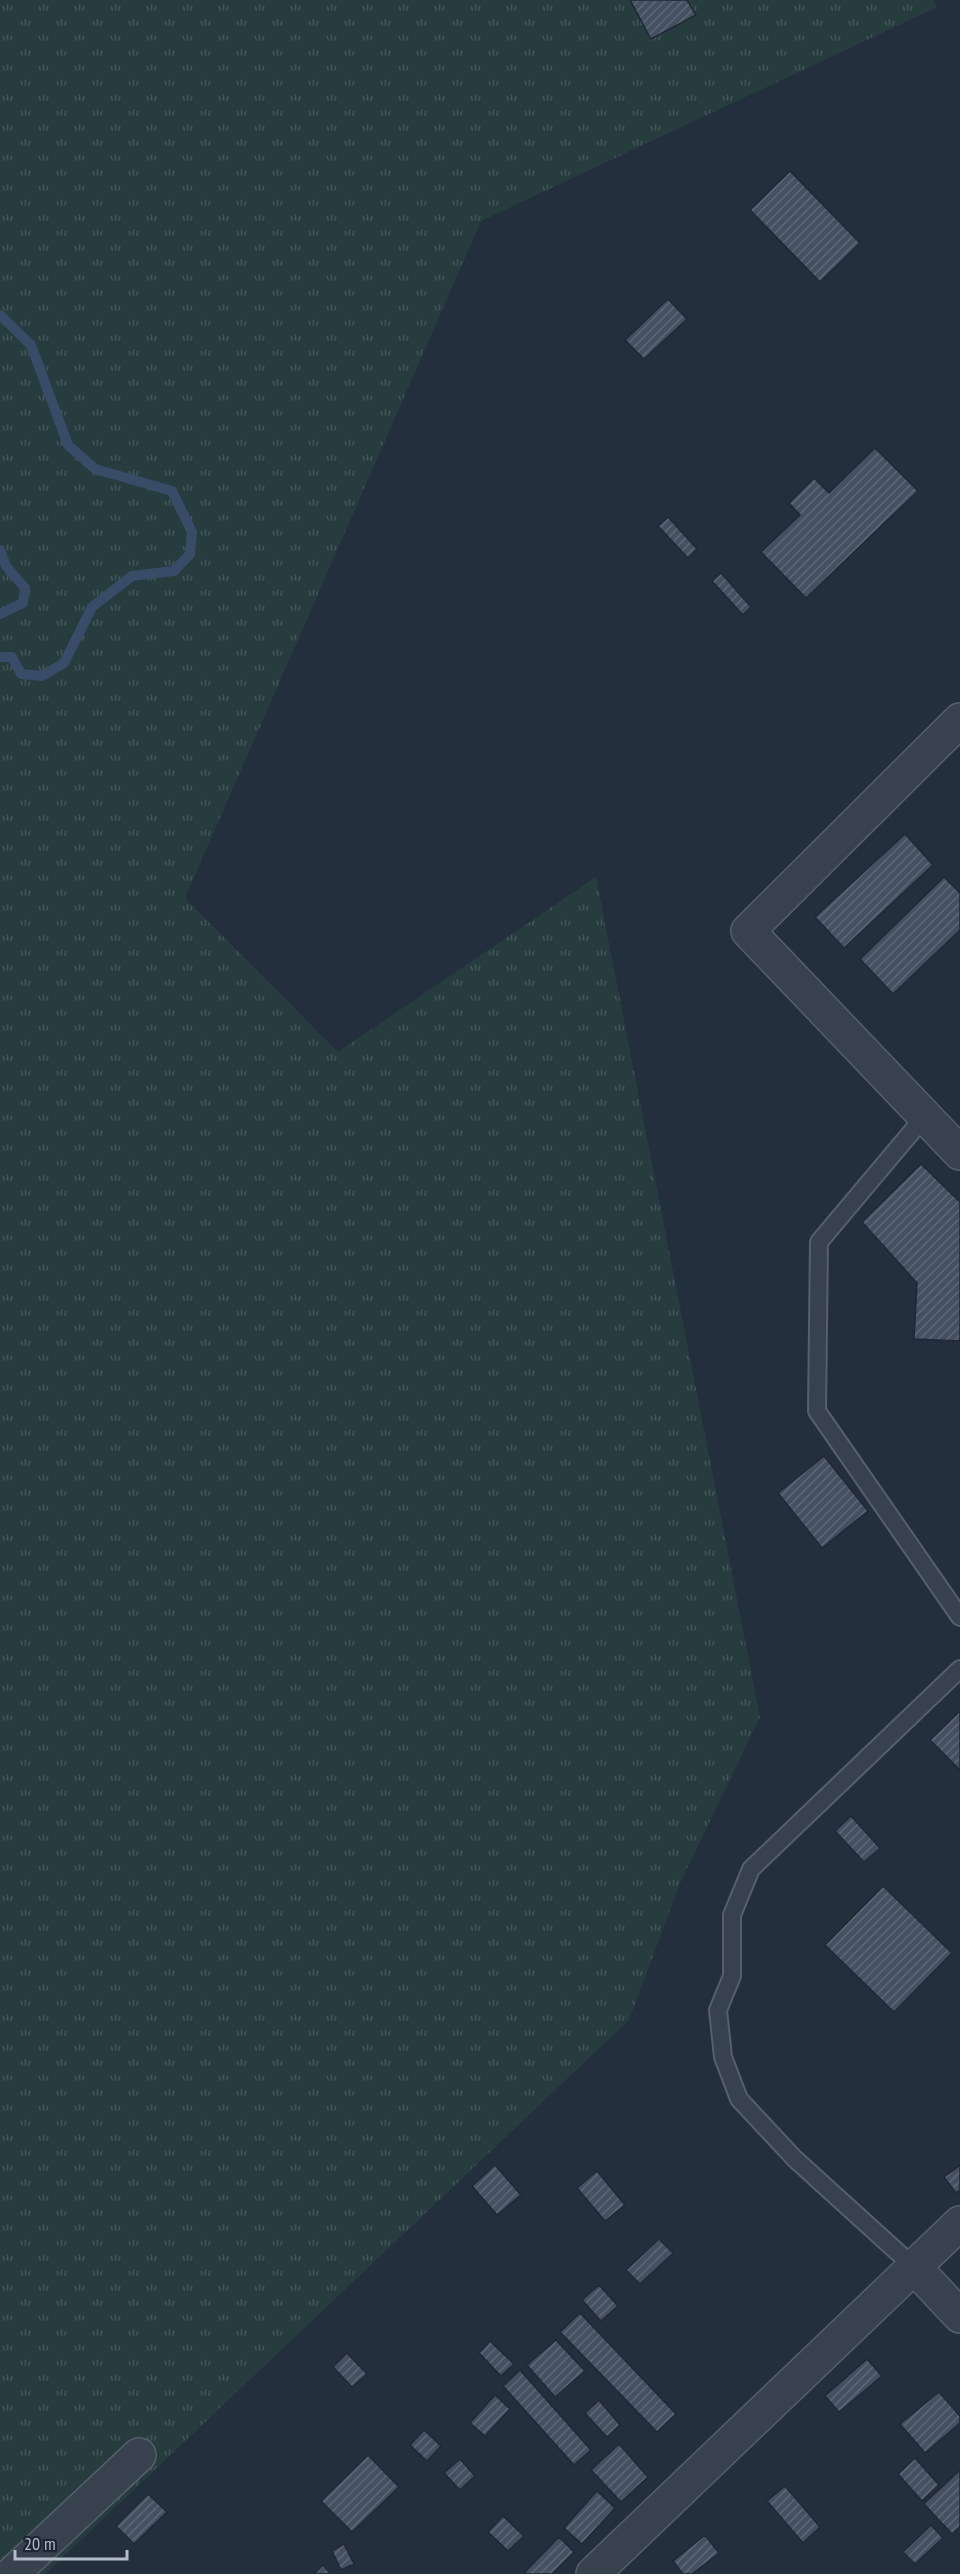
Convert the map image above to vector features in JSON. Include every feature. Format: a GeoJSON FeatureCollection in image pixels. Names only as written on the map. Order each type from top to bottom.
{"type":"FeatureCollection","features":[{"type":"Feature","properties":{"kind":"street"},"geometry":{"type":"LineString","coordinates":[[960,720],[748,931],[960,1153]]}},
{"type":"Feature","properties":{"kind":"street"},"geometry":{"type":"LineString","coordinates":[[593,2574],[960,2223]]}},
{"type":"Feature","properties":{"kind":"street"},"geometry":{"type":"LineString","coordinates":[[914,2267],[960,2316]]}},
{"type":"Feature","properties":{"kind":"street"},"geometry":{"type":"LineString","coordinates":[[12,2574],[139,2455]]}},
{"type":"Feature","properties":{"kind":"lane"},"geometry":{"type":"LineString","coordinates":[[925,1116],[819,1242],[817,1411],[960,1617]]}},
{"type":"Feature","properties":{"kind":"lane"},"geometry":{"type":"LineString","coordinates":[[914,2267],[795,2159],[739,2099],[723,2057],[718,2010],[732,1976],[732,1915],[751,1869],[960,1669]]}},
{"type":"Feature","properties":{"kind":"green space"},"geometry":{"type":"Polygon","coordinates":[[[0,0],[934,0],[937,7],[481,221],[185,898],[338,1052],[596,877],[760,1717],[681,1881],[629,2020],[45,2574],[0,2574],[0,0]]]}},
{"type":"Feature","properties":{"kind":"building"},"geometry":{"type":"Polygon","coordinates":[[[630,0],[687,0],[696,15],[651,39],[630,0]]]}},
{"type":"Feature","properties":{"kind":"building"},"geometry":{"type":"Polygon","coordinates":[[[790,171],[860,243],[820,282],[750,210],[790,171]]]}},
{"type":"Feature","properties":{"kind":"building"},"geometry":{"type":"Polygon","coordinates":[[[668,299],[687,319],[644,359],[625,340],[668,299]]]}},
{"type":"Feature","properties":{"kind":"building"},"geometry":{"type":"Polygon","coordinates":[[[875,448],[918,491],[806,598],[761,552],[800,515],[789,503],[814,478],[829,493],[875,448]]]}},
{"type":"Feature","properties":{"kind":"building"},"geometry":{"type":"Polygon","coordinates":[[[668,517],[697,549],[688,558],[658,526],[668,517]]]}},
{"type":"Feature","properties":{"kind":"building"},"geometry":{"type":"Polygon","coordinates":[[[721,573],[751,607],[743,615],[712,581],[721,573]]]}},
{"type":"Feature","properties":{"kind":"building"},"geometry":{"type":"Polygon","coordinates":[[[905,834],[933,865],[844,948],[815,917],[905,834]]]}},
{"type":"Feature","properties":{"kind":"building"},"geometry":{"type":"Polygon","coordinates":[[[944,877],[960,893],[960,930],[893,994],[860,959],[944,877]]]}},
{"type":"Feature","properties":{"kind":"building"},"geometry":{"type":"Polygon","coordinates":[[[921,1164],[960,1202],[960,1341],[914,1339],[917,1283],[862,1222],[921,1164]]]}},
{"type":"Feature","properties":{"kind":"building"},"geometry":{"type":"Polygon","coordinates":[[[824,1456],[868,1511],[822,1548],[778,1493],[824,1456]]]}},
{"type":"Feature","properties":{"kind":"building"},"geometry":{"type":"Polygon","coordinates":[[[960,1711],[960,1770],[930,1740],[960,1711]]]}},
{"type":"Feature","properties":{"kind":"building"},"geometry":{"type":"Polygon","coordinates":[[[851,1816],[880,1848],[864,1862],[835,1831],[851,1816]]]}},
{"type":"Feature","properties":{"kind":"building"},"geometry":{"type":"Polygon","coordinates":[[[883,1886],[952,1953],[894,2012],[825,1945],[883,1886]]]}},
{"type":"Feature","properties":{"kind":"building"},"geometry":{"type":"Polygon","coordinates":[[[495,2165],[521,2195],[497,2215],[472,2186],[495,2165]]]}},
{"type":"Feature","properties":{"kind":"building"},"geometry":{"type":"Polygon","coordinates":[[[960,2165],[960,2190],[956,2193],[944,2177],[960,2165]]]}},
{"type":"Feature","properties":{"kind":"building"},"geometry":{"type":"Polygon","coordinates":[[[597,2171],[625,2205],[605,2221],[577,2188],[597,2171]]]}},
{"type":"Feature","properties":{"kind":"building"},"geometry":{"type":"Polygon","coordinates":[[[659,2239],[673,2253],[640,2284],[626,2270],[659,2239]]]}},
{"type":"Feature","properties":{"kind":"building"},"geometry":{"type":"Polygon","coordinates":[[[599,2285],[618,2306],[601,2321],[582,2300],[599,2285]]]}},
{"type":"Feature","properties":{"kind":"building"},"geometry":{"type":"Polygon","coordinates":[[[580,2313],[676,2414],[657,2432],[560,2332],[580,2313]]]}},
{"type":"Feature","properties":{"kind":"building"},"geometry":{"type":"Polygon","coordinates":[[[556,2340],[585,2371],[555,2397],[527,2365],[556,2340]]]}},
{"type":"Feature","properties":{"kind":"building"},"geometry":{"type":"Polygon","coordinates":[[[490,2341],[514,2364],[501,2376],[479,2353],[490,2341]]]}},
{"type":"Feature","properties":{"kind":"building"},"geometry":{"type":"Polygon","coordinates":[[[347,2353],[367,2374],[352,2387],[333,2367],[347,2353]]]}},
{"type":"Feature","properties":{"kind":"building"},"geometry":{"type":"Polygon","coordinates":[[[867,2359],[882,2376],[839,2412],[825,2396],[867,2359]]]}},
{"type":"Feature","properties":{"kind":"building"},"geometry":{"type":"Polygon","coordinates":[[[520,2370],[591,2450],[574,2465],[503,2386],[520,2370]]]}},
{"type":"Feature","properties":{"kind":"building"},"geometry":{"type":"Polygon","coordinates":[[[939,2392],[960,2416],[960,2423],[925,2453],[900,2424],[939,2392]]]}},
{"type":"Feature","properties":{"kind":"building"},"geometry":{"type":"Polygon","coordinates":[[[495,2395],[510,2409],[485,2436],[470,2423],[495,2395]]]}},
{"type":"Feature","properties":{"kind":"building"},"geometry":{"type":"Polygon","coordinates":[[[599,2400],[620,2425],[607,2437],[585,2413],[599,2400]]]}},
{"type":"Feature","properties":{"kind":"building"},"geometry":{"type":"Polygon","coordinates":[[[424,2430],[441,2446],[427,2461],[410,2445],[424,2430]]]}},
{"type":"Feature","properties":{"kind":"building"},"geometry":{"type":"Polygon","coordinates":[[[619,2444],[648,2477],[621,2502],[591,2470],[619,2444]]]}},
{"type":"Feature","properties":{"kind":"building"},"geometry":{"type":"Polygon","coordinates":[[[368,2455],[399,2487],[352,2532],[321,2501],[368,2455]]]}},
{"type":"Feature","properties":{"kind":"building"},"geometry":{"type":"Polygon","coordinates":[[[915,2458],[939,2485],[922,2501],[898,2474],[915,2458]]]}},
{"type":"Feature","properties":{"kind":"building"},"geometry":{"type":"Polygon","coordinates":[[[460,2459],[475,2476],[460,2490],[444,2473],[460,2459]]]}},
{"type":"Feature","properties":{"kind":"building"},"geometry":{"type":"Polygon","coordinates":[[[960,2470],[960,2527],[952,2534],[924,2504],[960,2470]]]}},
{"type":"Feature","properties":{"kind":"building"},"geometry":{"type":"Polygon","coordinates":[[[785,2486],[820,2527],[803,2543],[767,2501],[785,2486]]]}},
{"type":"Feature","properties":{"kind":"building"},"geometry":{"type":"Polygon","coordinates":[[[597,2491],[615,2508],[582,2544],[564,2528],[597,2491]]]}},
{"type":"Feature","properties":{"kind":"building"},"geometry":{"type":"Polygon","coordinates":[[[148,2494],[167,2512],[134,2544],[116,2526],[148,2494]]]}},
{"type":"Feature","properties":{"kind":"building"},"geometry":{"type":"Polygon","coordinates":[[[503,2516],[524,2536],[508,2551],[488,2532],[503,2516]]]}},
{"type":"Feature","properties":{"kind":"building"},"geometry":{"type":"Polygon","coordinates":[[[931,2525],[943,2538],[915,2564],[903,2552],[931,2525]]]}},
{"type":"Feature","properties":{"kind":"building"},"geometry":{"type":"Polygon","coordinates":[[[705,2535],[719,2553],[692,2574],[683,2574],[673,2561],[705,2535]]]}},
{"type":"Feature","properties":{"kind":"building"},"geometry":{"type":"Polygon","coordinates":[[[559,2537],[574,2552],[552,2574],[527,2574],[525,2572],[559,2537]]]}},
{"type":"Feature","properties":{"kind":"building"},"geometry":{"type":"Polygon","coordinates":[[[344,2544],[354,2564],[341,2570],[332,2551],[344,2544]]]}},
{"type":"Feature","properties":{"kind":"building"},"geometry":{"type":"Polygon","coordinates":[[[323,2565],[331,2574],[314,2574],[323,2565]]]}},
{"type":"Feature","properties":{"kind":"waterway"},"geometry":{"type":"LineString","coordinates":[[0,315],[31,345],[68,445],[95,469],[172,491],[192,532],[190,554],[174,571],[132,576],[92,607],[64,663],[42,676],[21,674],[12,657],[0,657]]}},
{"type":"Feature","properties":{"kind":"waterway"},"geometry":{"type":"LineString","coordinates":[[0,550],[6,566],[25,588],[23,603],[0,614]]}}]}
